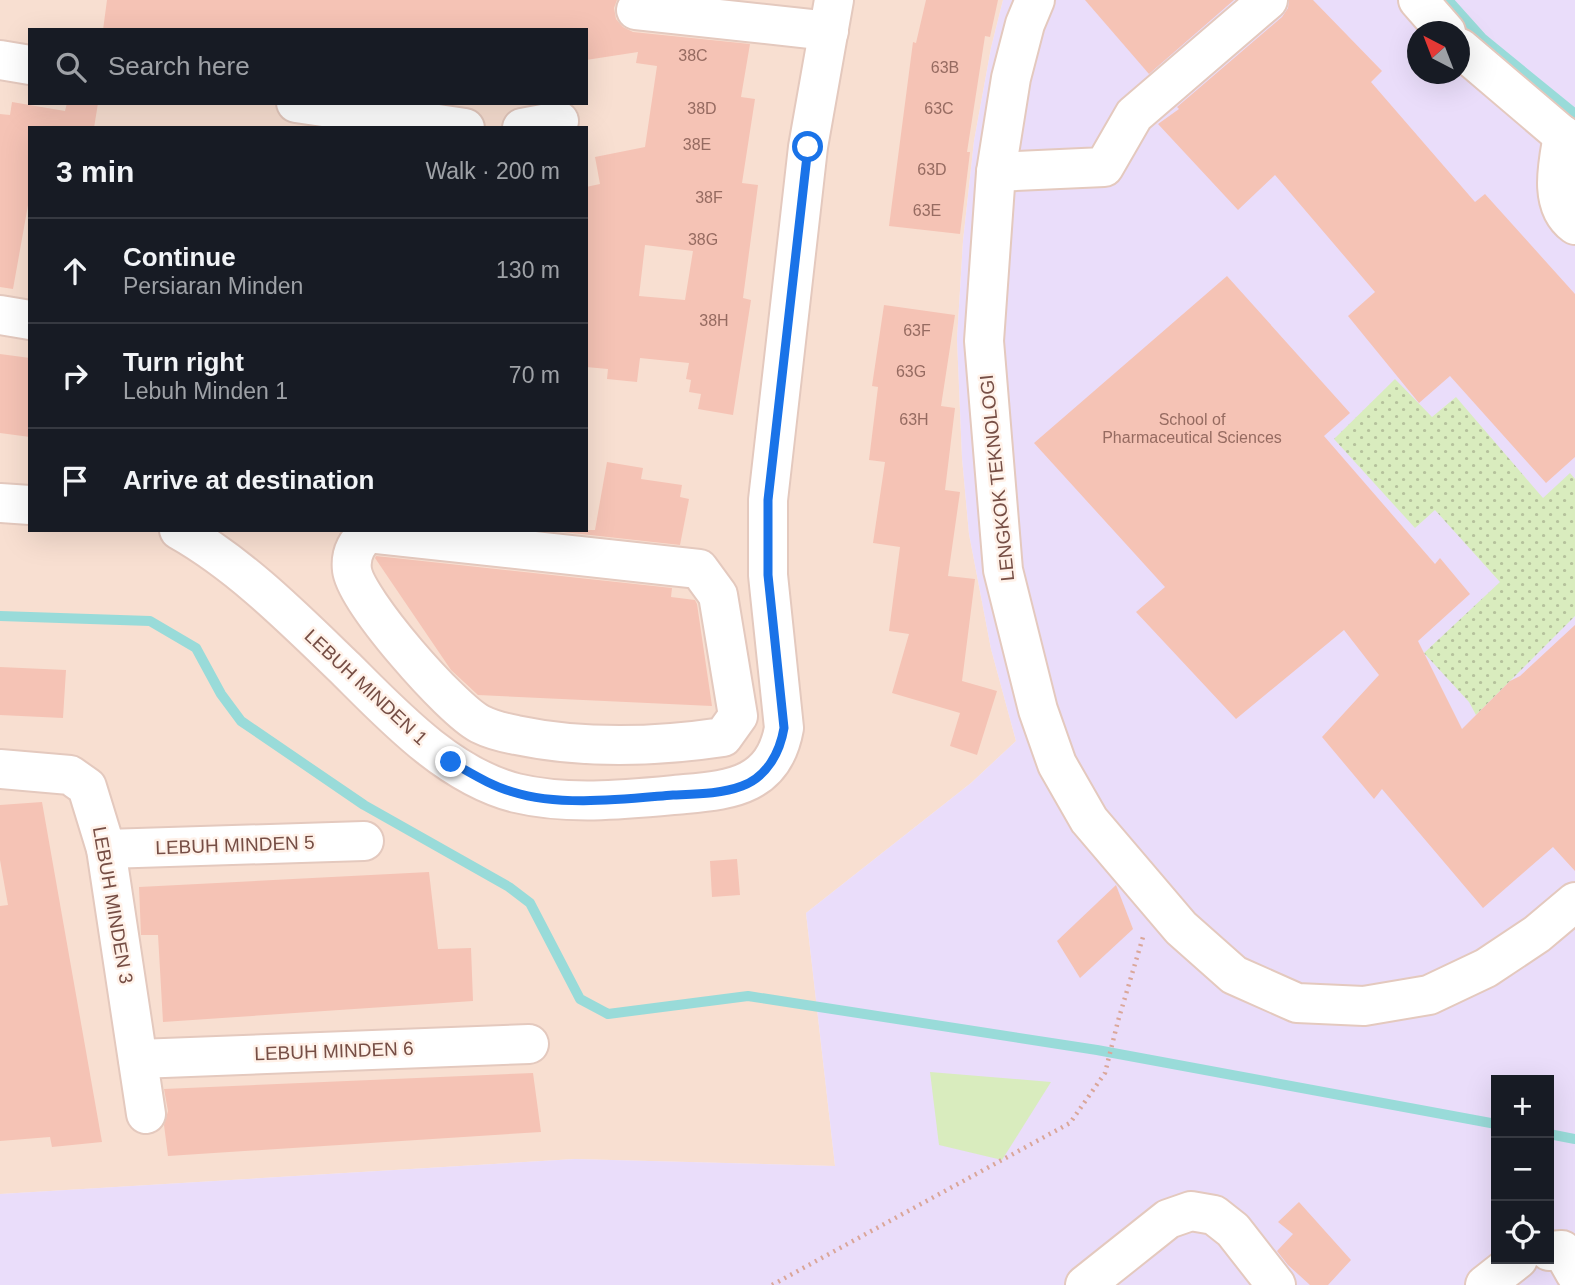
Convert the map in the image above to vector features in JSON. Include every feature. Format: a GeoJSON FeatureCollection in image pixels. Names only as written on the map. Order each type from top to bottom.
{"type":"FeatureCollection","features":[{"type":"Feature","properties":{"kind":"street","name":"LENGKOK TEKNOLOGI"},"geometry":{"type":"LineString","coordinates":[[1035,0],[1025,24],[1011,78],[996,172],[984,341],[1003,570],[1038,710],[1057,764],[1089,820],[1181,928],[1234,975],[1297,1003],[1364,1006],[1429,995],[1486,968],[1537,934],[1575,902]]}},
{"type":"Feature","properties":{"kind":"street"},"geometry":{"type":"LineString","coordinates":[[996,172],[1104,167],[1134,115],[1268,0]]}},
{"type":"Feature","properties":{"kind":"street"},"geometry":{"type":"LineString","coordinates":[[1418,0],[1436,21]]}},
{"type":"Feature","properties":{"kind":"street"},"geometry":{"type":"LineString","coordinates":[[636,10],[832,15]]}},
{"type":"Feature","properties":{"kind":"street","name":"LEBUH MINDEN 1"},"geometry":{"type":"LineString","coordinates":[[182,532],[287,613],[418,738],[451,762],[514,793],[561,799],[602,799],[715,792],[744,785],[760,774],[773,760],[781,744],[784,728],[768,575],[768,500],[808,147],[832,15]]}},
{"type":"Feature","properties":{"kind":"street"},"geometry":{"type":"LineString","coordinates":[[1470,57],[1569,141],[1555,179],[1565,218],[1575,225]]}},
{"type":"Feature","properties":{"kind":"street"},"geometry":{"type":"LineString","coordinates":[[0,60],[28,65]]}},
{"type":"Feature","properties":{"kind":"street"},"geometry":{"type":"LineString","coordinates":[[310,105],[451,126]]}},
{"type":"Feature","properties":{"kind":"street"},"geometry":{"type":"LineString","coordinates":[[533,126],[559,121]]}},
{"type":"Feature","properties":{"kind":"street"},"geometry":{"type":"LineString","coordinates":[[0,314],[28,320]]}},
{"type":"Feature","properties":{"kind":"street"},"geometry":{"type":"LineString","coordinates":[[0,503],[28,505]]}},
{"type":"Feature","properties":{"kind":"street"},"geometry":{"type":"LineString","coordinates":[[368,533],[699,569],[718,595],[738,716],[723,737],[695,741],[601,746],[516,735],[480,724],[443,694],[385,626],[365,599],[352,570],[354,549],[368,533]]}},
{"type":"Feature","properties":{"kind":"street"},"geometry":{"type":"LineString","coordinates":[[343,666],[385,626]]}},
{"type":"Feature","properties":{"kind":"street","name":"LEBUH MINDEN 3"},"geometry":{"type":"LineString","coordinates":[[0,769],[70,775],[87,788],[106,849],[146,1114]]}},
{"type":"Feature","properties":{"kind":"street","name":"LEBUH MINDEN 5"},"geometry":{"type":"LineString","coordinates":[[106,849],[364,841]]}},
{"type":"Feature","properties":{"kind":"street","name":"LEBUH MINDEN 6"},"geometry":{"type":"LineString","coordinates":[[138,1059],[529,1044]]}},
{"type":"Feature","properties":{"kind":"street"},"geometry":{"type":"LineString","coordinates":[[1085,1285],[1168,1219],[1191,1211],[1214,1215],[1233,1230],[1276,1285]]}},
{"type":"Feature","properties":{"kind":"street"},"geometry":{"type":"LineString","coordinates":[[1554,1251],[1562,1250],[1575,1273]]}},
{"type":"Feature","properties":{"kind":"street"},"geometry":{"type":"LineString","coordinates":[[1485,1285],[1512,1264]]}},
{"type":"Feature","properties":{"kind":"path"},"geometry":{"type":"LineString","coordinates":[[772,1285],[1070,1123],[1105,1073],[1155,899]]}},
{"type":"Feature","properties":{"kind":"shaded area"},"geometry":{"type":"Polygon","coordinates":[[[0,0],[1003,0],[974,141],[963,241],[957,339],[962,458],[969,534],[991,649],[1016,741],[971,783],[806,913],[835,1166],[575,1159],[0,1194],[0,0]]]}},
{"type":"Feature","properties":{"kind":"shaded area"},"geometry":{"type":"Polygon","coordinates":[[[1003,0],[1575,0],[1575,1285],[0,1285],[0,1194],[575,1159],[835,1166],[806,913],[971,783],[1016,741],[991,649],[969,534],[962,458],[957,339],[963,241],[974,141],[1003,0]]]}},
{"type":"Feature","properties":{"kind":"green space"},"geometry":{"type":"Polygon","coordinates":[[[1395,379],[1432,417],[1456,397],[1543,498],[1570,473],[1575,479],[1575,616],[1476,715],[1469,702],[1424,653],[1500,582],[1435,510],[1415,528],[1334,439],[1395,379]]]}},
{"type":"Feature","properties":{"kind":"green space"},"geometry":{"type":"Polygon","coordinates":[[[930,1072],[1051,1082],[1002,1160],[939,1145],[930,1072]]]}},
{"type":"Feature","properties":{"kind":"building"},"geometry":{"type":"Polygon","coordinates":[[[107,0],[617,0],[614,8],[616,19],[623,27],[633,32],[750,44],[741,97],[755,99],[742,183],[758,185],[743,298],[751,300],[733,415],[698,409],[701,394],[689,392],[691,380],[686,379],[689,363],[640,358],[637,382],[607,379],[608,369],[588,367],[588,187],[600,184],[595,157],[645,147],[657,66],[636,63],[638,52],[588,60],[588,28],[103,28],[107,0]],[[645,245],[639,296],[685,300],[693,251],[645,245]]]}},
{"type":"Feature","properties":{"kind":"building"},"geometry":{"type":"Polygon","coordinates":[[[926,0],[998,0],[990,37],[985,36],[967,152],[970,152],[960,234],[889,226],[913,42],[916,43],[926,0]]]}},
{"type":"Feature","properties":{"kind":"building"},"geometry":{"type":"Polygon","coordinates":[[[1085,0],[1234,0],[1149,74],[1085,0]]]}},
{"type":"Feature","properties":{"kind":"building"},"geometry":{"type":"Polygon","coordinates":[[[1289,0],[1313,0],[1382,71],[1371,82],[1475,202],[1485,194],[1575,294],[1575,457],[1546,483],[1450,376],[1419,403],[1348,316],[1375,292],[1275,175],[1238,210],[1158,124],[1179,109],[1177,107],[1282,17],[1288,8],[1289,0]]]}},
{"type":"Feature","properties":{"kind":"building"},"geometry":{"type":"Polygon","coordinates":[[[12,102],[65,111],[66,105],[98,105],[94,126],[28,126],[28,205],[13,289],[0,287],[0,114],[10,115],[12,102]]]}},
{"type":"Feature","properties":{"kind":"building"},"geometry":{"type":"Polygon","coordinates":[[[1227,276],[1350,413],[1324,436],[1435,564],[1440,558],[1470,594],[1418,641],[1462,729],[1510,681],[1520,676],[1575,625],[1575,871],[1553,847],[1483,908],[1382,789],[1374,799],[1322,737],[1379,675],[1344,630],[1236,719],[1136,612],[1165,587],[1034,443],[1227,276]]]}},
{"type":"Feature","properties":{"kind":"building"},"geometry":{"type":"Polygon","coordinates":[[[884,305],[955,315],[941,406],[955,408],[945,490],[960,492],[948,576],[975,579],[962,681],[997,691],[977,755],[950,746],[960,713],[892,693],[909,634],[889,631],[900,547],[873,543],[885,462],[869,460],[878,387],[872,386],[884,305]]]}},
{"type":"Feature","properties":{"kind":"building"},"geometry":{"type":"Polygon","coordinates":[[[0,354],[28,358],[28,437],[0,433],[0,354]]]}},
{"type":"Feature","properties":{"kind":"building"},"geometry":{"type":"Polygon","coordinates":[[[607,462],[643,468],[641,479],[682,485],[680,497],[689,499],[680,545],[563,532],[595,530],[607,462]]]}},
{"type":"Feature","properties":{"kind":"building"},"geometry":{"type":"Polygon","coordinates":[[[376,556],[672,588],[671,597],[695,600],[697,604],[712,706],[478,695],[451,670],[376,556]]]}},
{"type":"Feature","properties":{"kind":"building"},"geometry":{"type":"Polygon","coordinates":[[[0,667],[66,670],[63,718],[0,715],[0,667]]]}},
{"type":"Feature","properties":{"kind":"building"},"geometry":{"type":"Polygon","coordinates":[[[42,802],[102,1142],[52,1147],[50,1137],[0,1141],[0,906],[8,905],[0,860],[0,805],[42,802]]]}},
{"type":"Feature","properties":{"kind":"building"},"geometry":{"type":"Polygon","coordinates":[[[737,859],[740,895],[712,897],[710,861],[737,859]]]}},
{"type":"Feature","properties":{"kind":"building"},"geometry":{"type":"Polygon","coordinates":[[[429,872],[438,949],[471,948],[473,1001],[163,1022],[158,935],[141,935],[139,887],[429,872]]]}},
{"type":"Feature","properties":{"kind":"building"},"geometry":{"type":"Polygon","coordinates":[[[1116,885],[1133,929],[1080,978],[1057,941],[1116,885]]]}},
{"type":"Feature","properties":{"kind":"building"},"geometry":{"type":"Polygon","coordinates":[[[533,1073],[541,1132],[168,1156],[164,1125],[168,1111],[164,1089],[533,1073]]]}},
{"type":"Feature","properties":{"kind":"building"},"geometry":{"type":"Polygon","coordinates":[[[1299,1202],[1351,1260],[1328,1285],[1310,1285],[1277,1251],[1293,1234],[1278,1222],[1299,1202]]]}},
{"type":"Feature","properties":{"kind":"waterway"},"geometry":{"type":"LineString","coordinates":[[1448,0],[1483,39],[1575,114]]}},
{"type":"Feature","properties":{"kind":"waterway"},"geometry":{"type":"LineString","coordinates":[[0,616],[150,621],[196,648],[221,694],[241,721],[364,805],[509,887],[530,903],[580,999],[608,1014],[748,996],[1097,1050],[1491,1123]]}},
{"type":"Feature","properties":{"kind":"waterway"},"geometry":{"type":"LineString","coordinates":[[1554,1135],[1575,1139]]}},
{"type":"Feature","properties":{"kind":"route"},"geometry":{"type":"LineString","coordinates":[[451,762],[514,793],[561,799],[602,799],[715,792],[744,785],[760,774],[773,760],[781,744],[784,728],[768,575],[768,500],[808,147]]}}]}
